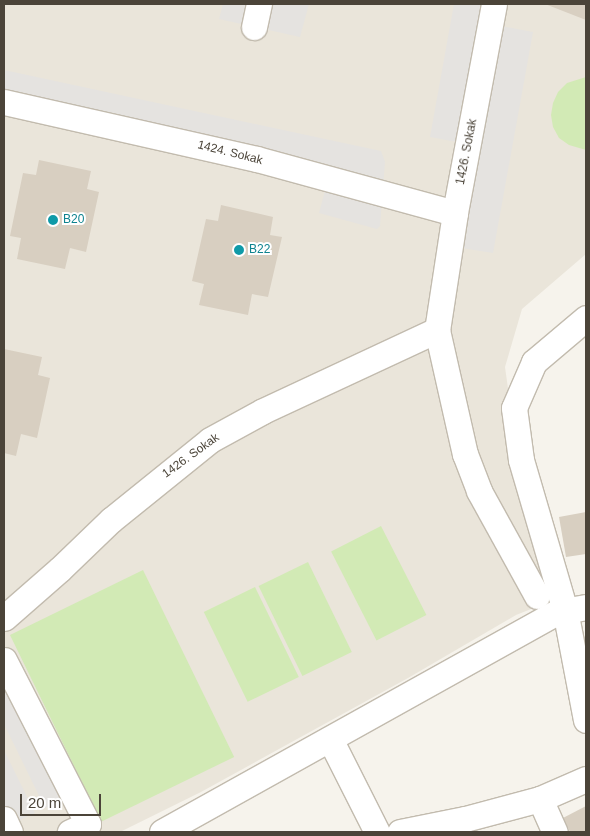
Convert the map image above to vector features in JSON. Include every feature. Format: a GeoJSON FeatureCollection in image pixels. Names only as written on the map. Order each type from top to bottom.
{"type":"FeatureCollection","features":[{"type":"Feature","properties":{"kind":"street","name":"1426. Sokak"},"geometry":{"type":"LineString","coordinates":[[494,4],[455,212],[437,330],[464,454],[479,491],[537,596]]}},
{"type":"Feature","properties":{"kind":"street","name":"1424. Sokak"},"geometry":{"type":"LineString","coordinates":[[4,102],[250,158],[455,212]]}},
{"type":"Feature","properties":{"kind":"street"},"geometry":{"type":"LineString","coordinates":[[586,318],[534,362],[514,408],[521,460],[576,608],[586,720]]}},
{"type":"Feature","properties":{"kind":"street","name":"1426. Sokak"},"geometry":{"type":"LineString","coordinates":[[4,618],[60,569],[111,520],[210,440],[263,411],[437,330]]}},
{"type":"Feature","properties":{"kind":"street"},"geometry":{"type":"LineString","coordinates":[[162,832],[558,612],[576,608]]}},
{"type":"Feature","properties":{"kind":"street"},"geometry":{"type":"LineString","coordinates":[[4,660],[88,824],[70,832]]}},
{"type":"Feature","properties":{"kind":"street"},"geometry":{"type":"LineString","coordinates":[[330,739],[377,832]]}},
{"type":"Feature","properties":{"kind":"street"},"geometry":{"type":"LineString","coordinates":[[400,832],[468,826],[540,800],[586,779]]}},
{"type":"Feature","properties":{"kind":"street"},"geometry":{"type":"LineString","coordinates":[[540,800],[555,832]]}},
{"type":"Feature","properties":{"kind":"street"},"geometry":{"type":"LineString","coordinates":[[4,819],[10,832]]}},
{"type":"Feature","properties":{"kind":"shaded area"},"geometry":{"type":"Polygon","coordinates":[[[4,4],[586,4],[586,254],[522,309],[505,367],[523,496],[559,598],[516,615],[408,678],[201,792],[120,832],[4,832],[4,4]]]}},
{"type":"Feature","properties":{"kind":"shaded area"},"geometry":{"type":"Polygon","coordinates":[[[223,4],[309,4],[300,37],[219,19],[223,4]]]}},
{"type":"Feature","properties":{"kind":"shaded area"},"geometry":{"type":"Polygon","coordinates":[[[454,4],[494,4],[490,24],[533,32],[493,253],[449,246],[468,144],[430,137],[454,4]]]}},
{"type":"Feature","properties":{"kind":"shaded area"},"geometry":{"type":"Polygon","coordinates":[[[4,70],[381,151],[385,162],[380,226],[377,229],[319,213],[328,180],[4,101],[4,70]]]}},
{"type":"Feature","properties":{"kind":"shaded area"},"geometry":{"type":"Polygon","coordinates":[[[4,676],[74,794],[45,808],[4,724],[4,676]]]}},
{"type":"Feature","properties":{"kind":"shaded area"},"geometry":{"type":"Polygon","coordinates":[[[4,750],[35,813],[7,826],[4,819],[4,750]]]}},
{"type":"Feature","properties":{"kind":"green space"},"geometry":{"type":"Polygon","coordinates":[[[586,77],[586,150],[569,145],[559,138],[553,127],[551,115],[553,103],[558,92],[567,83],[586,77]]]}},
{"type":"Feature","properties":{"kind":"green space"},"geometry":{"type":"Polygon","coordinates":[[[381,526],[426,615],[377,641],[331,551],[381,526]]]}},
{"type":"Feature","properties":{"kind":"green space"},"geometry":{"type":"Polygon","coordinates":[[[308,562],[352,652],[302,676],[259,586],[308,562]]]}},
{"type":"Feature","properties":{"kind":"green space"},"geometry":{"type":"Polygon","coordinates":[[[143,570],[234,757],[101,822],[10,635],[143,570]]]}},
{"type":"Feature","properties":{"kind":"green space"},"geometry":{"type":"Polygon","coordinates":[[[255,587],[299,677],[248,702],[204,612],[255,587]]]}},
{"type":"Feature","properties":{"kind":"building"},"geometry":{"type":"Polygon","coordinates":[[[545,4],[586,4],[586,20],[545,4]]]}},
{"type":"Feature","properties":{"kind":"building","name":"B20"},"geometry":{"type":"Polygon","coordinates":[[[39,160],[91,171],[87,189],[99,192],[86,252],[70,248],[65,269],[17,259],[21,238],[10,236],[23,173],[36,175],[39,160]]]}},
{"type":"Feature","properties":{"kind":"building","name":"B22"},"geometry":{"type":"Polygon","coordinates":[[[221,205],[273,217],[270,235],[282,237],[268,297],[252,294],[248,315],[199,305],[204,284],[192,281],[206,219],[218,221],[221,205]]]}},
{"type":"Feature","properties":{"kind":"building"},"geometry":{"type":"Polygon","coordinates":[[[4,349],[42,357],[38,375],[50,378],[37,438],[21,434],[16,456],[4,453],[4,349]]]}},
{"type":"Feature","properties":{"kind":"building"},"geometry":{"type":"Polygon","coordinates":[[[586,512],[586,554],[566,557],[559,517],[586,512]]]}},
{"type":"Feature","properties":{"kind":"building"},"geometry":{"type":"Polygon","coordinates":[[[586,806],[586,832],[570,832],[563,818],[586,806]]]}},
{"type":"Feature","properties":{"kind":"place","name":"B20"},"geometry":{"type":"Point","coordinates":[53,220]}},
{"type":"Feature","properties":{"kind":"place","name":"B22"},"geometry":{"type":"Point","coordinates":[239,250]}}]}
